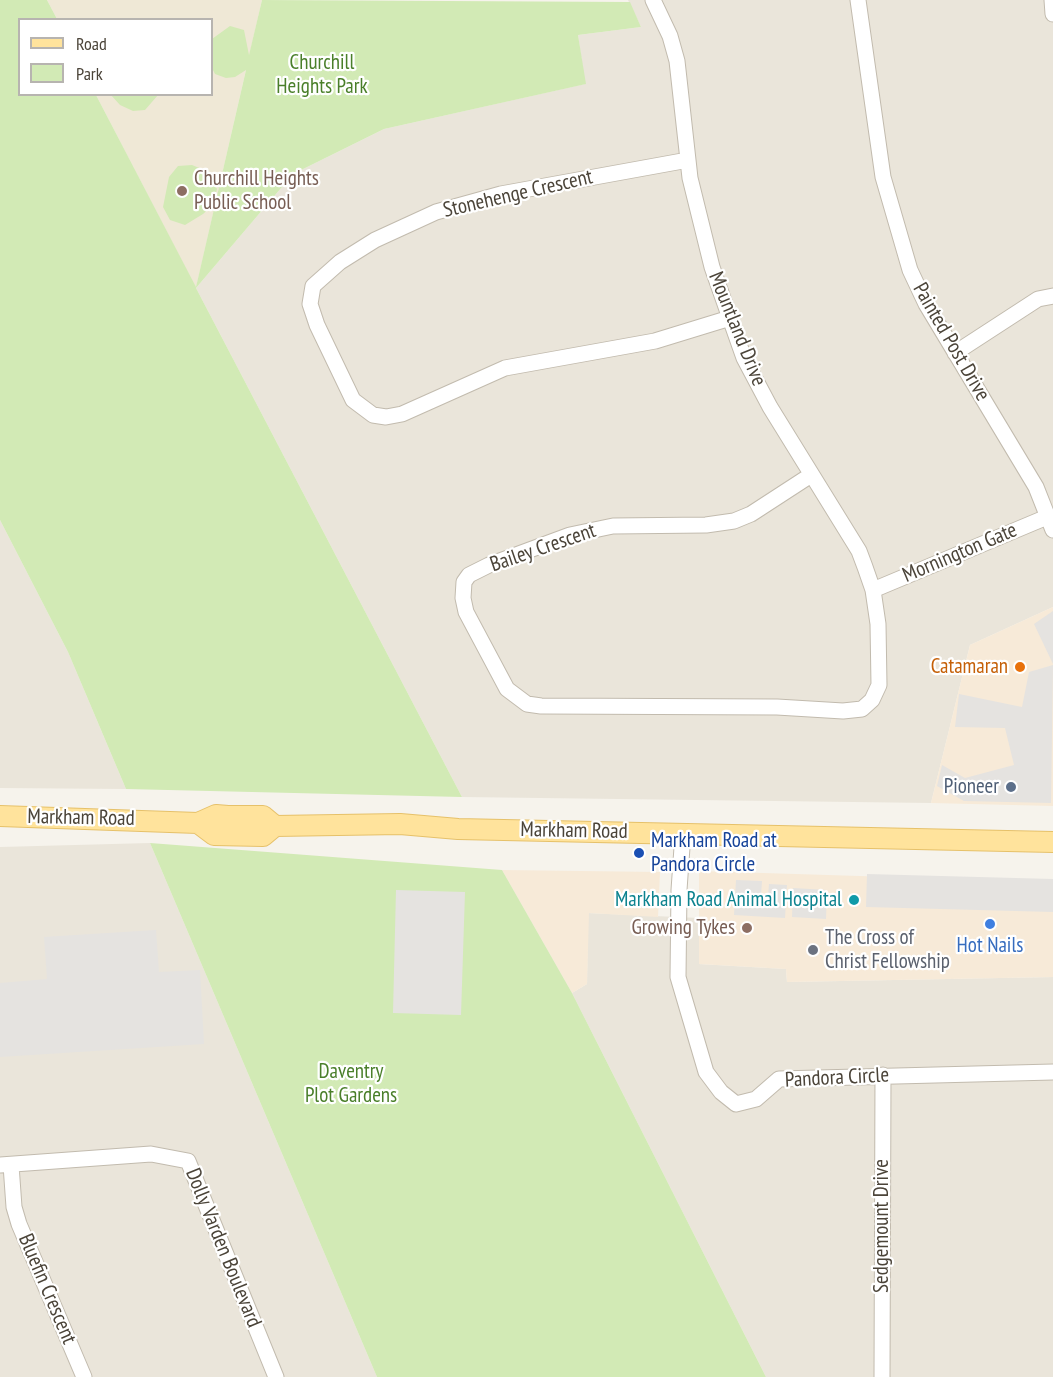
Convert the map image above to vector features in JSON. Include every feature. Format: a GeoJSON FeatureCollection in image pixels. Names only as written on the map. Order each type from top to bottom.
{"type":"FeatureCollection","features":[{"type":"Feature","properties":{"kind":"main road","name":"Markham Road"},"geometry":{"type":"LineString","coordinates":[[0,816],[198,823],[214,835],[263,836],[275,826],[400,824],[458,829],[683,832],[1053,842]]}},
{"type":"Feature","properties":{"kind":"street","name":"Mountland Drive"},"geometry":{"type":"LineString","coordinates":[[653,0],[670,36],[677,61],[684,107],[688,160],[700,227],[744,357],[811,476],[859,551],[873,590],[880,643],[879,685],[868,705]]}},
{"type":"Feature","properties":{"kind":"street","name":"Painted Post Drive"},"geometry":{"type":"LineString","coordinates":[[858,0],[886,194],[918,288],[1036,488],[1050,523]]}},
{"type":"Feature","properties":{"kind":"street"},"geometry":{"type":"LineString","coordinates":[[1052,0],[1053,14]]}},
{"type":"Feature","properties":{"kind":"street","name":"Stonehenge Crescent"},"geometry":{"type":"LineString","coordinates":[[688,160],[501,194],[436,212],[375,240],[340,262],[313,286],[310,304],[317,325],[353,400],[374,415],[386,417],[402,414],[505,368],[656,341],[730,318]]}},
{"type":"Feature","properties":{"kind":"street"},"geometry":{"type":"LineString","coordinates":[[955,353],[1038,299],[1053,296]]}},
{"type":"Feature","properties":{"kind":"street","name":"Bailey Crescent"},"geometry":{"type":"LineString","coordinates":[[811,476],[751,514],[734,521],[706,525],[613,526],[570,536],[489,565],[469,575],[464,582],[463,598],[466,612],[498,675],[516,698],[527,704],[542,706],[555,704],[777,707],[843,711],[862,709],[868,705]]}},
{"type":"Feature","properties":{"kind":"street","name":"Mornington Gate"},"geometry":{"type":"LineString","coordinates":[[873,590],[1050,523]]}},
{"type":"Feature","properties":{"kind":"street","name":"Pandora Circle"},"geometry":{"type":"LineString","coordinates":[[683,832],[679,890],[678,977],[706,1072],[721,1092],[736,1104],[756,1099],[778,1079],[1053,1072]]}},
{"type":"Feature","properties":{"kind":"street","name":"Sedgemount Drive"},"geometry":{"type":"LineString","coordinates":[[882,1377],[883,1075]]}},
{"type":"Feature","properties":{"kind":"street","name":"Dolly Varden Boulevard"},"geometry":{"type":"LineString","coordinates":[[5,1165],[151,1154],[188,1161],[276,1377]]}},
{"type":"Feature","properties":{"kind":"street","name":"Bluefin Crescent"},"geometry":{"type":"LineString","coordinates":[[5,1165],[19,1224],[84,1377]]}},
{"type":"Feature","properties":{"kind":"shaded area","name":"Churchill Heights Public School"},"geometry":{"type":"Polygon","coordinates":[[[47,0],[262,0],[196,288],[97,96],[213,96],[213,18],[56,18],[47,0]]]}},
{"type":"Feature","properties":{"kind":"shaded area"},"geometry":{"type":"Polygon","coordinates":[[[628,0],[1053,0],[1053,607],[970,645],[931,803],[462,797],[196,288],[293,174],[384,129],[585,84],[578,35],[641,27],[628,0]]]}},
{"type":"Feature","properties":{"kind":"shaded area"},"geometry":{"type":"Polygon","coordinates":[[[0,520],[68,652],[126,789],[0,788],[0,520]]]}},
{"type":"Feature","properties":{"kind":"shaded area"},"geometry":{"type":"Polygon","coordinates":[[[1053,607],[1053,806],[931,803],[970,645],[1053,607]]]}},
{"type":"Feature","properties":{"kind":"shaded area"},"geometry":{"type":"Polygon","coordinates":[[[1053,611],[1053,664],[1034,624],[1053,611]]]}},
{"type":"Feature","properties":{"kind":"shaded area"},"geometry":{"type":"Polygon","coordinates":[[[1053,665],[1051,803],[964,801],[937,786],[942,765],[965,778],[1014,765],[1005,728],[955,727],[959,694],[1022,707],[1029,672],[1053,665]]]}},
{"type":"Feature","properties":{"kind":"shaded area"},"geometry":{"type":"Polygon","coordinates":[[[150,843],[377,1377],[0,1377],[0,847],[150,843]]]}},
{"type":"Feature","properties":{"kind":"shaded area"},"geometry":{"type":"Polygon","coordinates":[[[502,870],[660,872],[658,917],[589,913],[587,984],[572,993],[502,870]]]}},
{"type":"Feature","properties":{"kind":"shaded area"},"geometry":{"type":"Polygon","coordinates":[[[699,871],[1053,882],[1053,977],[787,982],[786,969],[699,964],[699,871]]]}},
{"type":"Feature","properties":{"kind":"shaded area"},"geometry":{"type":"Polygon","coordinates":[[[867,874],[1053,879],[1053,912],[866,907],[867,874]]]}},
{"type":"Feature","properties":{"kind":"shaded area"},"geometry":{"type":"Polygon","coordinates":[[[736,880],[762,881],[761,896],[768,896],[769,884],[787,885],[785,918],[734,915],[736,880]]]}},
{"type":"Feature","properties":{"kind":"shaded area"},"geometry":{"type":"Polygon","coordinates":[[[793,888],[827,890],[826,919],[792,917],[793,888]]]}},
{"type":"Feature","properties":{"kind":"shaded area"},"geometry":{"type":"Polygon","coordinates":[[[396,890],[465,892],[461,1015],[393,1013],[396,890]]]}},
{"type":"Feature","properties":{"kind":"shaded area"},"geometry":{"type":"Polygon","coordinates":[[[588,913],[699,918],[699,964],[786,969],[787,982],[1053,977],[1053,1377],[766,1377],[572,993],[587,984],[588,913]]]}},
{"type":"Feature","properties":{"kind":"shaded area"},"geometry":{"type":"Polygon","coordinates":[[[156,930],[159,972],[200,970],[204,1044],[0,1057],[0,983],[47,979],[44,937],[156,930]]]}},
{"type":"Feature","properties":{"kind":"green space","name":"Churchill Heights Park"},"geometry":{"type":"Polygon","coordinates":[[[0,0],[47,0],[56,18],[18,18],[18,96],[97,96],[196,287],[246,70],[235,77],[226,78],[215,74],[213,38],[230,26],[244,30],[249,55],[262,0],[630,2],[641,27],[578,35],[586,84],[384,129],[293,174],[196,288],[462,797],[126,789],[68,652],[0,520],[0,0]]]}},
{"type":"Feature","properties":{"kind":"green space"},"geometry":{"type":"Polygon","coordinates":[[[112,96],[157,96],[145,110],[133,111],[120,105],[112,96]]]}},
{"type":"Feature","properties":{"kind":"green space"},"geometry":{"type":"Polygon","coordinates":[[[192,165],[209,172],[217,189],[213,205],[185,225],[170,220],[163,207],[169,177],[178,166],[192,165]]]}},
{"type":"Feature","properties":{"kind":"green space","name":"Daventry Plot Gardens"},"geometry":{"type":"Polygon","coordinates":[[[150,843],[502,870],[572,993],[766,1377],[377,1377],[150,843]]]}},
{"type":"Feature","properties":{"kind":"place","name":"Churchill Heights Public School"},"geometry":{"type":"Point","coordinates":[182,191]}},
{"type":"Feature","properties":{"kind":"place","name":"Catamaran"},"geometry":{"type":"Point","coordinates":[1020,667]}},
{"type":"Feature","properties":{"kind":"place","name":"Pioneer"},"geometry":{"type":"Point","coordinates":[1011,787]}},
{"type":"Feature","properties":{"kind":"place","name":"Markham Road at Pandora Circle"},"geometry":{"type":"Point","coordinates":[639,853]}},
{"type":"Feature","properties":{"kind":"place","name":"Markham Road Animal Hospital"},"geometry":{"type":"Point","coordinates":[854,900]}},
{"type":"Feature","properties":{"kind":"place","name":"Hot Nails"},"geometry":{"type":"Point","coordinates":[990,924]}},
{"type":"Feature","properties":{"kind":"place","name":"Growing Tykes"},"geometry":{"type":"Point","coordinates":[747,928]}},
{"type":"Feature","properties":{"kind":"place","name":"The Cross of Christ Fellowship"},"geometry":{"type":"Point","coordinates":[813,950]}}]}
